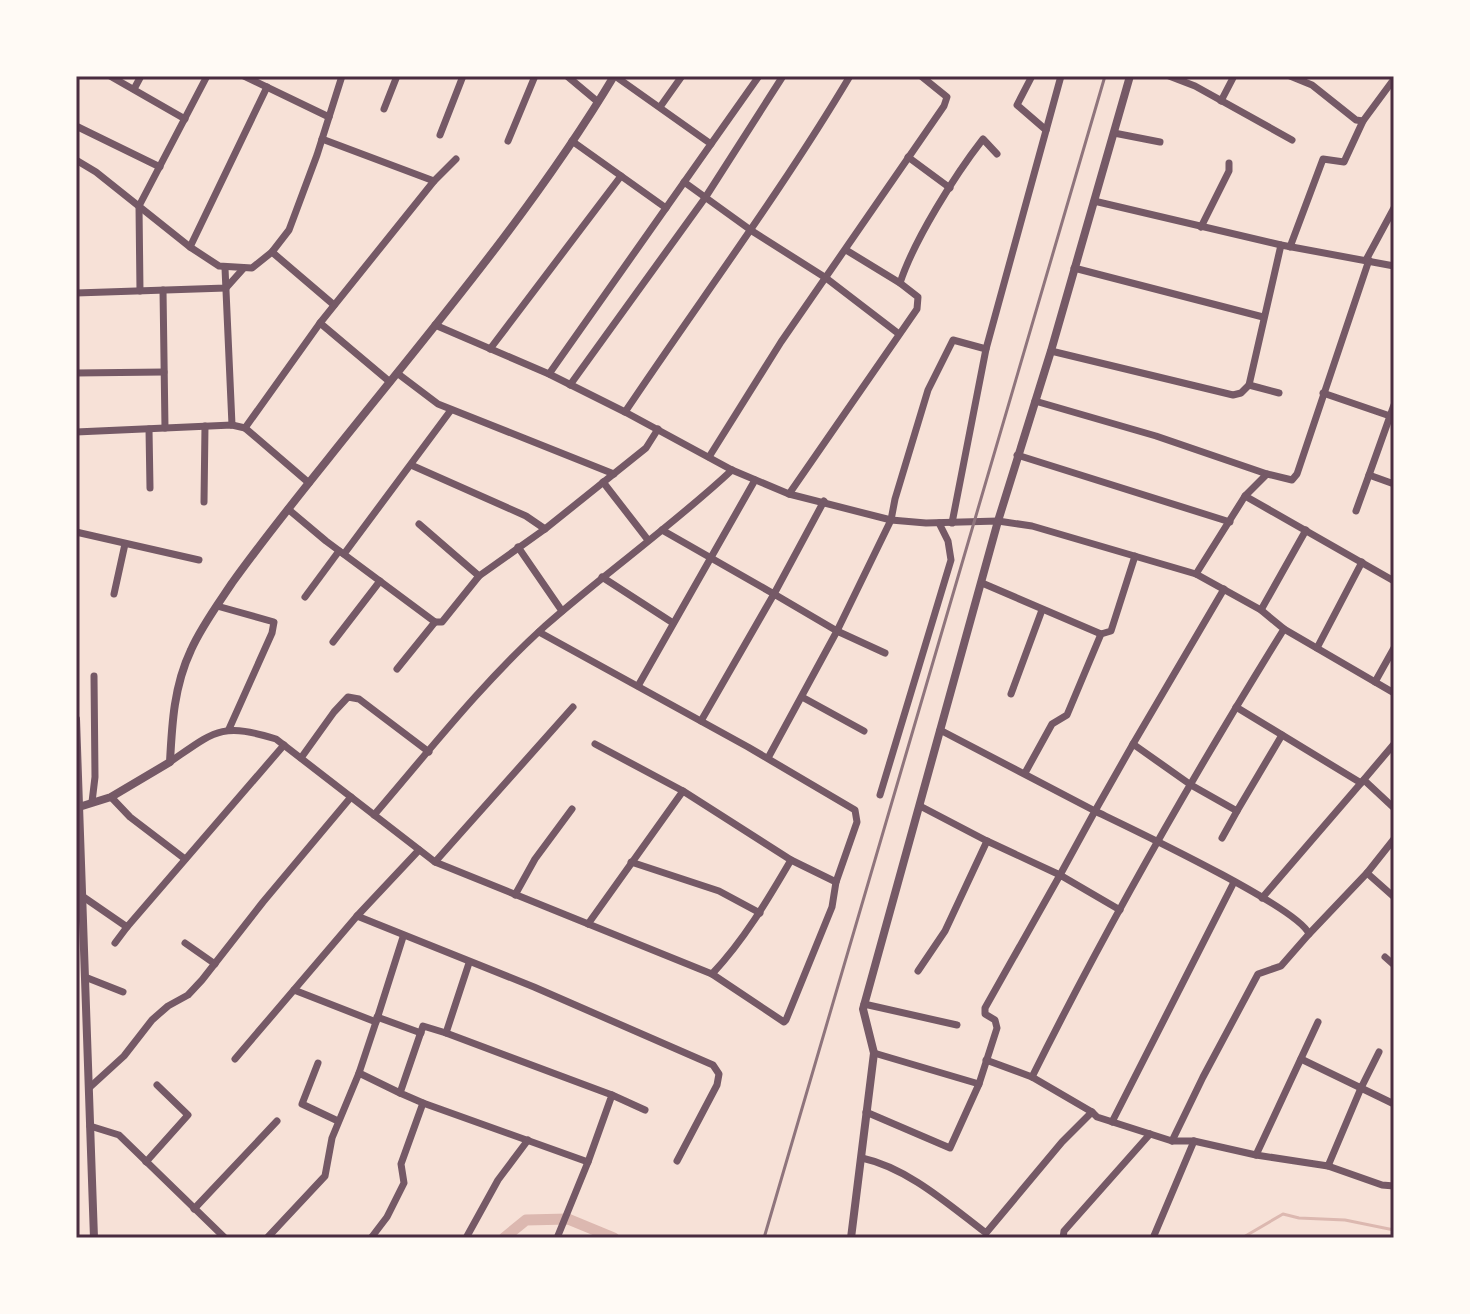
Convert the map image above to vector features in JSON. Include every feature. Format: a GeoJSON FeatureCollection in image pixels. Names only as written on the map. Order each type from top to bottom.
{"type":"FeatureCollection","features":[{"type":"Feature","properties":{"kind":"street"},"geometry":{"type":"LineString","coordinates":[[110,76],[185,119]]}},
{"type":"Feature","properties":{"kind":"street"},"geometry":{"type":"LineString","coordinates":[[134,89],[141,76]]}},
{"type":"Feature","properties":{"kind":"street"},"geometry":{"type":"LineString","coordinates":[[140,291],[139,206],[207,76]]}},
{"type":"Feature","properties":{"kind":"street"},"geometry":{"type":"LineString","coordinates":[[244,76],[329,117]]}},
{"type":"Feature","properties":{"kind":"street"},"geometry":{"type":"LineString","coordinates":[[76,160],[190,247],[225,268],[252,268],[272,252],[289,230],[342,76]]}},
{"type":"Feature","properties":{"kind":"street"},"geometry":{"type":"LineString","coordinates":[[384,109],[397,76]]}},
{"type":"Feature","properties":{"kind":"street"},"geometry":{"type":"LineString","coordinates":[[440,135],[463,76]]}},
{"type":"Feature","properties":{"kind":"street"},"geometry":{"type":"LineString","coordinates":[[508,141],[535,76]]}},
{"type":"Feature","properties":{"kind":"street"},"geometry":{"type":"LineString","coordinates":[[567,76],[598,102]]}},
{"type":"Feature","properties":{"kind":"street"},"geometry":{"type":"LineString","coordinates":[[170,762],[177,687],[191,649],[217,606],[288,509],[435,325],[572,141],[614,76],[711,144]]}},
{"type":"Feature","properties":{"kind":"street"},"geometry":{"type":"LineString","coordinates":[[660,107],[682,76]]}},
{"type":"Feature","properties":{"kind":"street"},"geometry":{"type":"LineString","coordinates":[[549,374],[759,76]]}},
{"type":"Feature","properties":{"kind":"street"},"geometry":{"type":"LineString","coordinates":[[570,385],[705,198],[783,76]]}},
{"type":"Feature","properties":{"kind":"street"},"geometry":{"type":"LineString","coordinates":[[625,412],[752,231],[850,76]]}},
{"type":"Feature","properties":{"kind":"street"},"geometry":{"type":"LineString","coordinates":[[709,457],[781,342],[944,106],[947,97],[921,76]]}},
{"type":"Feature","properties":{"kind":"street"},"geometry":{"type":"LineString","coordinates":[[1032,76],[1017,105],[1046,130]]}},
{"type":"Feature","properties":{"kind":"street"},"geometry":{"type":"LineString","coordinates":[[952,523],[986,349],[1061,76]]}},
{"type":"Feature","properties":{"kind":"street"},"geometry":{"type":"LineString","coordinates":[[851,1238],[874,1053],[864,1004],[998,521],[1051,351],[1130,76]]}},
{"type":"Feature","properties":{"kind":"street"},"geometry":{"type":"LineString","coordinates":[[1169,76],[1195,86],[1292,140]]}},
{"type":"Feature","properties":{"kind":"street"},"geometry":{"type":"LineString","coordinates":[[1221,101],[1234,76]]}},
{"type":"Feature","properties":{"kind":"street"},"geometry":{"type":"LineString","coordinates":[[1290,76],[1312,85],[1356,120],[1363,121]]}},
{"type":"Feature","properties":{"kind":"street"},"geometry":{"type":"LineString","coordinates":[[1290,247],[1323,159],[1344,162],[1363,121],[1394,79]]}},
{"type":"Feature","properties":{"kind":"street"},"geometry":{"type":"LineString","coordinates":[[190,247],[267,87]]}},
{"type":"Feature","properties":{"kind":"street"},"geometry":{"type":"LineString","coordinates":[[76,126],[160,167]]}},
{"type":"Feature","properties":{"kind":"street"},"geometry":{"type":"LineString","coordinates":[[1114,133],[1160,142]]}},
{"type":"Feature","properties":{"kind":"street"},"geometry":{"type":"LineString","coordinates":[[322,139],[434,181]]}},
{"type":"Feature","properties":{"kind":"street"},"geometry":{"type":"LineString","coordinates":[[900,283],[907,262],[983,139],[997,154]]}},
{"type":"Feature","properties":{"kind":"street"},"geometry":{"type":"LineString","coordinates":[[572,141],[666,208]]}},
{"type":"Feature","properties":{"kind":"street"},"geometry":{"type":"LineString","coordinates":[[908,157],[950,188]]}},
{"type":"Feature","properties":{"kind":"street"},"geometry":{"type":"LineString","coordinates":[[245,428],[334,305],[434,181],[456,159]]}},
{"type":"Feature","properties":{"kind":"street"},"geometry":{"type":"LineString","coordinates":[[1201,227],[1229,171],[1229,163]]}},
{"type":"Feature","properties":{"kind":"street"},"geometry":{"type":"LineString","coordinates":[[490,349],[621,176]]}},
{"type":"Feature","properties":{"kind":"street"},"geometry":{"type":"LineString","coordinates":[[684,182],[752,231],[826,278],[899,334]]}},
{"type":"Feature","properties":{"kind":"street"},"geometry":{"type":"LineString","coordinates":[[1094,201],[1290,247],[1394,266]]}},
{"type":"Feature","properties":{"kind":"street"},"geometry":{"type":"LineString","coordinates":[[1035,401],[1292,480],[1297,474],[1368,260],[1394,208]]}},
{"type":"Feature","properties":{"kind":"street"},"geometry":{"type":"LineString","coordinates":[[1051,351],[1233,395],[1241,393],[1249,385],[1281,245]]}},
{"type":"Feature","properties":{"kind":"street"},"geometry":{"type":"LineString","coordinates":[[789,494],[917,309],[918,297],[846,250]]}},
{"type":"Feature","properties":{"kind":"street"},"geometry":{"type":"LineString","coordinates":[[272,252],[334,305]]}},
{"type":"Feature","properties":{"kind":"street"},"geometry":{"type":"LineString","coordinates":[[225,268],[232,425]]}},
{"type":"Feature","properties":{"kind":"street"},"geometry":{"type":"LineString","coordinates":[[1074,268],[1263,317]]}},
{"type":"Feature","properties":{"kind":"street"},"geometry":{"type":"LineString","coordinates":[[76,293],[226,288],[243,269]]}},
{"type":"Feature","properties":{"kind":"street"},"geometry":{"type":"LineString","coordinates":[[163,290],[165,428]]}},
{"type":"Feature","properties":{"kind":"street"},"geometry":{"type":"LineString","coordinates":[[320,323],[390,382]]}},
{"type":"Feature","properties":{"kind":"street"},"geometry":{"type":"LineString","coordinates":[[435,325],[549,374],[732,470],[789,494],[891,520],[939,523],[998,521],[1032,526],[1196,574],[1261,610],[1284,629],[1394,693]]}},
{"type":"Feature","properties":{"kind":"street"},"geometry":{"type":"LineString","coordinates":[[768,758],[837,631],[891,520],[928,390],[953,340],[986,349]]}},
{"type":"Feature","properties":{"kind":"street"},"geometry":{"type":"LineString","coordinates":[[76,373],[164,372]]}},
{"type":"Feature","properties":{"kind":"street"},"geometry":{"type":"LineString","coordinates":[[397,373],[438,404],[614,474]]}},
{"type":"Feature","properties":{"kind":"street"},"geometry":{"type":"LineString","coordinates":[[1249,385],[1279,393]]}},
{"type":"Feature","properties":{"kind":"street"},"geometry":{"type":"LineString","coordinates":[[1323,393],[1390,416]]}},
{"type":"Feature","properties":{"kind":"street"},"geometry":{"type":"LineString","coordinates":[[1356,511],[1394,405]]}},
{"type":"Feature","properties":{"kind":"street"},"geometry":{"type":"LineString","coordinates":[[305,597],[451,410]]}},
{"type":"Feature","properties":{"kind":"street"},"geometry":{"type":"LineString","coordinates":[[76,432],[232,425],[245,428],[309,483]]}},
{"type":"Feature","properties":{"kind":"street"},"geometry":{"type":"LineString","coordinates":[[204,502],[205,426]]}},
{"type":"Feature","properties":{"kind":"street"},"geometry":{"type":"LineString","coordinates":[[149,429],[150,488]]}},
{"type":"Feature","properties":{"kind":"street"},"geometry":{"type":"LineString","coordinates":[[288,509],[435,622],[442,622],[479,576],[545,529],[646,448],[658,429]]}},
{"type":"Feature","properties":{"kind":"street"},"geometry":{"type":"LineString","coordinates":[[1017,455],[1230,522]]}},
{"type":"Feature","properties":{"kind":"street"},"geometry":{"type":"LineString","coordinates":[[411,465],[526,516],[545,529]]}},
{"type":"Feature","properties":{"kind":"street"},"geometry":{"type":"LineString","coordinates":[[374,815],[491,678],[562,611],[691,509],[732,470]]}},
{"type":"Feature","properties":{"kind":"street"},"geometry":{"type":"LineString","coordinates":[[1196,574],[1245,496],[1267,474]]}},
{"type":"Feature","properties":{"kind":"street"},"geometry":{"type":"LineString","coordinates":[[1369,475],[1394,484]]}},
{"type":"Feature","properties":{"kind":"street"},"geometry":{"type":"LineString","coordinates":[[638,686],[755,480]]}},
{"type":"Feature","properties":{"kind":"street"},"geometry":{"type":"LineString","coordinates":[[603,482],[648,540]]}},
{"type":"Feature","properties":{"kind":"street"},"geometry":{"type":"LineString","coordinates":[[1245,496],[1394,581]]}},
{"type":"Feature","properties":{"kind":"street"},"geometry":{"type":"LineString","coordinates":[[701,721],[824,501]]}},
{"type":"Feature","properties":{"kind":"street"},"geometry":{"type":"LineString","coordinates":[[880,795],[951,560],[948,541],[939,523]]}},
{"type":"Feature","properties":{"kind":"street"},"geometry":{"type":"LineString","coordinates":[[419,524],[479,576]]}},
{"type":"Feature","properties":{"kind":"street"},"geometry":{"type":"LineString","coordinates":[[662,530],[837,631],[885,653]]}},
{"type":"Feature","properties":{"kind":"street"},"geometry":{"type":"LineString","coordinates":[[1261,610],[1306,530]]}},
{"type":"Feature","properties":{"kind":"street"},"geometry":{"type":"LineString","coordinates":[[76,532],[199,560]]}},
{"type":"Feature","properties":{"kind":"street"},"geometry":{"type":"LineString","coordinates":[[114,594],[125,544]]}},
{"type":"Feature","properties":{"kind":"street"},"geometry":{"type":"LineString","coordinates":[[518,547],[562,611]]}},
{"type":"Feature","properties":{"kind":"street"},"geometry":{"type":"LineString","coordinates":[[982,583],[1101,634],[1111,631],[1135,556]]}},
{"type":"Feature","properties":{"kind":"street"},"geometry":{"type":"LineString","coordinates":[[1317,648],[1362,562]]}},
{"type":"Feature","properties":{"kind":"street"},"geometry":{"type":"LineString","coordinates":[[602,577],[673,623]]}},
{"type":"Feature","properties":{"kind":"street"},"geometry":{"type":"LineString","coordinates":[[333,642],[380,581]]}},
{"type":"Feature","properties":{"kind":"street"},"geometry":{"type":"LineString","coordinates":[[866,1112],[950,1148],[979,1084],[997,1024],[985,1014],[985,1008],[1224,589]]}},
{"type":"Feature","properties":{"kind":"street"},"geometry":{"type":"LineString","coordinates":[[217,606],[274,622],[272,633],[229,729]]}},
{"type":"Feature","properties":{"kind":"street"},"geometry":{"type":"LineString","coordinates":[[1011,694],[1042,610]]}},
{"type":"Feature","properties":{"kind":"street"},"geometry":{"type":"LineString","coordinates":[[397,669],[435,622]]}},
{"type":"Feature","properties":{"kind":"street"},"geometry":{"type":"LineString","coordinates":[[1032,1077],[1120,910],[1284,629]]}},
{"type":"Feature","properties":{"kind":"street"},"geometry":{"type":"LineString","coordinates":[[79,807],[111,797],[210,735],[229,729],[247,730],[276,739],[435,862],[712,974],[784,1022],[832,907],[836,882],[857,822],[855,810],[768,758],[539,632]]}},
{"type":"Feature","properties":{"kind":"street"},"geometry":{"type":"LineString","coordinates":[[1025,773],[1052,724],[1067,715],[1101,634]]}},
{"type":"Feature","properties":{"kind":"street"},"geometry":{"type":"LineString","coordinates":[[1375,682],[1394,648]]}},
{"type":"Feature","properties":{"kind":"street"},"geometry":{"type":"LineString","coordinates":[[92,802],[95,777],[94,676]]}},
{"type":"Feature","properties":{"kind":"street"},"geometry":{"type":"LineString","coordinates":[[301,758],[348,697],[359,699],[429,752]]}},
{"type":"Feature","properties":{"kind":"street"},"geometry":{"type":"LineString","coordinates":[[802,697],[864,731]]}},
{"type":"Feature","properties":{"kind":"street"},"geometry":{"type":"LineString","coordinates":[[435,862],[573,707]]}},
{"type":"Feature","properties":{"kind":"street"},"geometry":{"type":"LineString","coordinates":[[1236,707],[1362,782],[1394,808]]}},
{"type":"Feature","properties":{"kind":"street"},"geometry":{"type":"LineString","coordinates":[[76,719],[94,1238]]}},
{"type":"Feature","properties":{"kind":"street"},"geometry":{"type":"LineString","coordinates":[[940,730],[1234,882],[1306,926],[1309,934]]}},
{"type":"Feature","properties":{"kind":"street"},"geometry":{"type":"LineString","coordinates":[[1222,838],[1282,735]]}},
{"type":"Feature","properties":{"kind":"street"},"geometry":{"type":"LineString","coordinates":[[595,744],[683,791],[791,860],[836,882]]}},
{"type":"Feature","properties":{"kind":"street"},"geometry":{"type":"LineString","coordinates":[[1133,744],[1191,785],[1237,811]]}},
{"type":"Feature","properties":{"kind":"street"},"geometry":{"type":"LineString","coordinates":[[1262,898],[1394,744]]}},
{"type":"Feature","properties":{"kind":"street"},"geometry":{"type":"LineString","coordinates":[[115,943],[284,745]]}},
{"type":"Feature","properties":{"kind":"street"},"geometry":{"type":"LineString","coordinates":[[588,924],[683,791]]}},
{"type":"Feature","properties":{"kind":"street"},"geometry":{"type":"LineString","coordinates":[[111,797],[130,817],[185,859]]}},
{"type":"Feature","properties":{"kind":"street"},"geometry":{"type":"LineString","coordinates":[[89,1088],[124,1056],[152,1020],[188,995],[351,797]]}},
{"type":"Feature","properties":{"kind":"street"},"geometry":{"type":"LineString","coordinates":[[920,806],[1060,875],[1120,910]]}},
{"type":"Feature","properties":{"kind":"street"},"geometry":{"type":"LineString","coordinates":[[515,895],[535,859],[572,809]]}},
{"type":"Feature","properties":{"kind":"street"},"geometry":{"type":"LineString","coordinates":[[1172,1141],[1258,974],[1281,966],[1367,873],[1394,839]]}},
{"type":"Feature","properties":{"kind":"street"},"geometry":{"type":"LineString","coordinates":[[918,971],[945,931],[987,841]]}},
{"type":"Feature","properties":{"kind":"street"},"geometry":{"type":"LineString","coordinates":[[235,1059],[357,916],[419,850]]}},
{"type":"Feature","properties":{"kind":"street"},"geometry":{"type":"LineString","coordinates":[[712,974],[760,913],[791,860]]}},
{"type":"Feature","properties":{"kind":"street"},"geometry":{"type":"LineString","coordinates":[[631,862],[719,891],[760,913]]}},
{"type":"Feature","properties":{"kind":"street"},"geometry":{"type":"LineString","coordinates":[[1367,873],[1394,897]]}},
{"type":"Feature","properties":{"kind":"street"},"geometry":{"type":"LineString","coordinates":[[1112,1122],[1234,882]]}},
{"type":"Feature","properties":{"kind":"street"},"geometry":{"type":"LineString","coordinates":[[82,896],[127,927]]}},
{"type":"Feature","properties":{"kind":"street"},"geometry":{"type":"LineString","coordinates":[[357,916],[534,987],[713,1065],[719,1074],[717,1085],[677,1161]]}},
{"type":"Feature","properties":{"kind":"street"},"geometry":{"type":"LineString","coordinates":[[267,1238],[325,1176],[332,1138],[359,1073],[403,937]]}},
{"type":"Feature","properties":{"kind":"street"},"geometry":{"type":"LineString","coordinates":[[185,943],[215,964]]}},
{"type":"Feature","properties":{"kind":"street"},"geometry":{"type":"LineString","coordinates":[[1385,957],[1394,965]]}},
{"type":"Feature","properties":{"kind":"street"},"geometry":{"type":"LineString","coordinates":[[446,1033],[469,963]]}},
{"type":"Feature","properties":{"kind":"street"},"geometry":{"type":"LineString","coordinates":[[85,977],[123,992]]}},
{"type":"Feature","properties":{"kind":"street"},"geometry":{"type":"LineString","coordinates":[[294,990],[421,1033]]}},
{"type":"Feature","properties":{"kind":"street"},"geometry":{"type":"LineString","coordinates":[[864,1004],[957,1025]]}},
{"type":"Feature","properties":{"kind":"street"},"geometry":{"type":"LineString","coordinates":[[1256,1155],[1318,1022]]}},
{"type":"Feature","properties":{"kind":"street"},"geometry":{"type":"LineString","coordinates":[[400,1093],[423,1026],[645,1110]]}},
{"type":"Feature","properties":{"kind":"street"},"geometry":{"type":"LineString","coordinates":[[1328,1166],[1379,1052]]}},
{"type":"Feature","properties":{"kind":"street"},"geometry":{"type":"LineString","coordinates":[[874,1053],[979,1084]]}},
{"type":"Feature","properties":{"kind":"street"},"geometry":{"type":"LineString","coordinates":[[1301,1059],[1394,1104]]}},
{"type":"Feature","properties":{"kind":"street"},"geometry":{"type":"LineString","coordinates":[[986,1060],[1032,1077],[1097,1117],[1172,1141],[1194,1141],[1328,1166],[1382,1185],[1394,1186]]}},
{"type":"Feature","properties":{"kind":"street"},"geometry":{"type":"LineString","coordinates":[[318,1063],[302,1104],[338,1121]]}},
{"type":"Feature","properties":{"kind":"street"},"geometry":{"type":"LineString","coordinates":[[359,1073],[423,1103],[588,1162]]}},
{"type":"Feature","properties":{"kind":"street"},"geometry":{"type":"LineString","coordinates":[[146,1162],[188,1115],[157,1085]]}},
{"type":"Feature","properties":{"kind":"street"},"geometry":{"type":"LineString","coordinates":[[558,1237],[612,1095]]}},
{"type":"Feature","properties":{"kind":"street"},"geometry":{"type":"LineString","coordinates":[[371,1238],[387,1217],[404,1183],[401,1164],[423,1103]]}},
{"type":"Feature","properties":{"kind":"street"},"geometry":{"type":"LineString","coordinates":[[862,1158],[877,1161],[924,1187],[984,1235],[1062,1142],[1092,1112]]}},
{"type":"Feature","properties":{"kind":"street"},"geometry":{"type":"LineString","coordinates":[[194,1209],[277,1121]]}},
{"type":"Feature","properties":{"kind":"street"},"geometry":{"type":"LineString","coordinates":[[90,1126],[119,1135],[225,1238]]}},
{"type":"Feature","properties":{"kind":"street"},"geometry":{"type":"LineString","coordinates":[[1063,1238],[1064,1231],[1150,1134]]}},
{"type":"Feature","properties":{"kind":"street"},"geometry":{"type":"LineString","coordinates":[[466,1238],[498,1180],[528,1140]]}},
{"type":"Feature","properties":{"kind":"street"},"geometry":{"type":"LineString","coordinates":[[1153,1238],[1194,1141]]}},
{"type":"Feature","properties":{"kind":"waterway"},"geometry":{"type":"LineString","coordinates":[[1242,1238],[1283,1214],[1299,1218],[1345,1220],[1394,1230]]}},
{"type":"Feature","properties":{"kind":"waterway"},"geometry":{"type":"LineString","coordinates":[[504,1238],[526,1220],[568,1219],[614,1238]]}},
{"type":"Feature","properties":{"kind":"railway"},"geometry":{"type":"LineString","coordinates":[[764,1238],[1105,76]]}}]}
